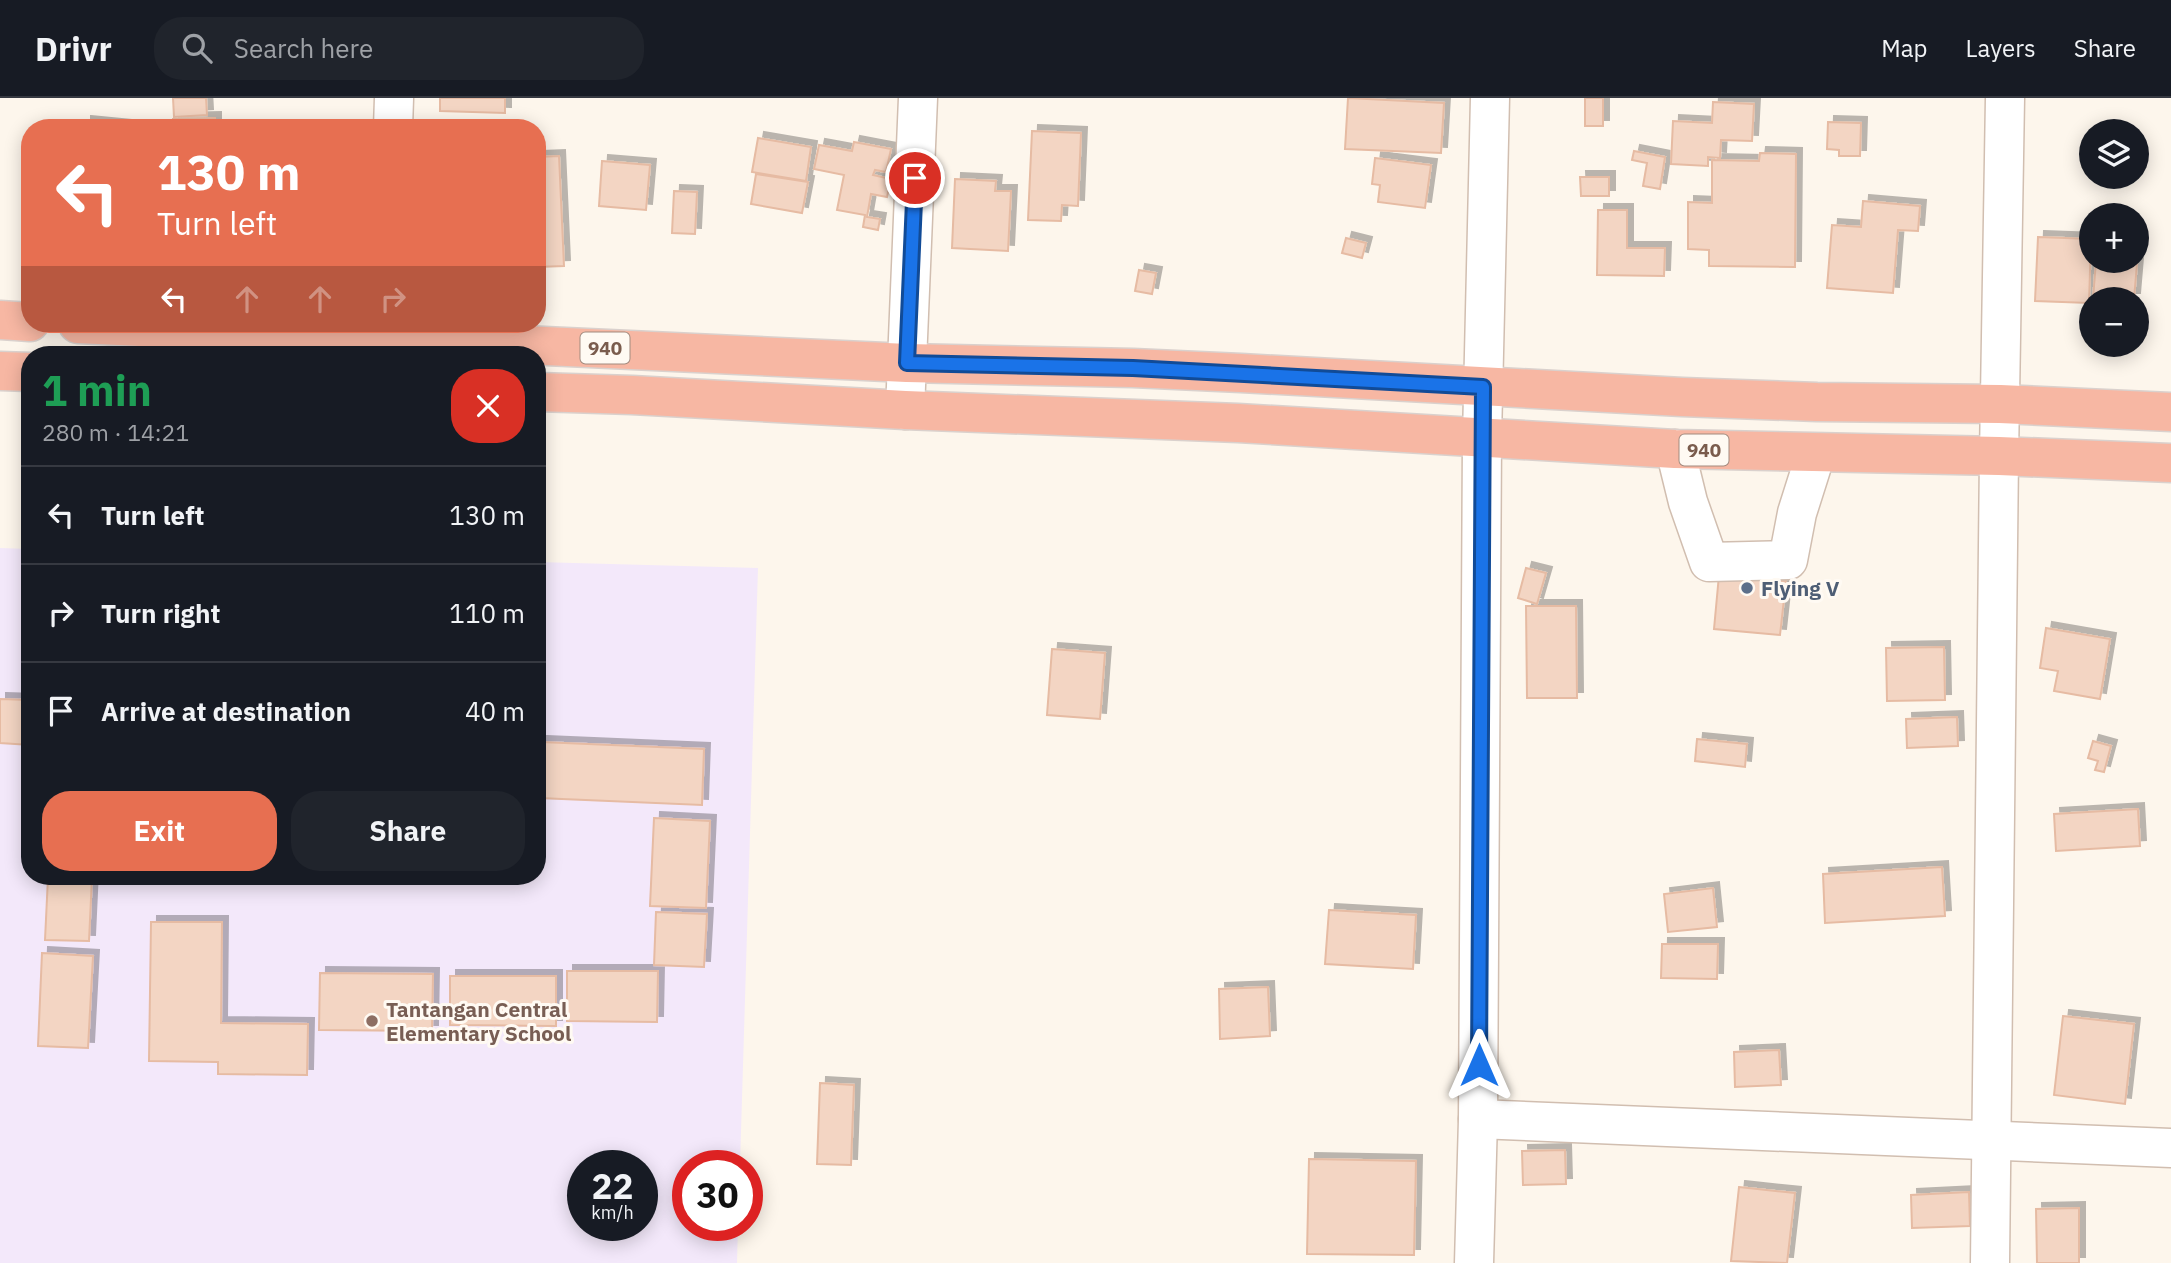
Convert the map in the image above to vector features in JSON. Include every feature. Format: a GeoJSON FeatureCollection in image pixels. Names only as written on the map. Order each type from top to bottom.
{"type":"FeatureCollection","features":[{"type":"Feature","properties":{"kind":"highway"},"geometry":{"type":"LineString","coordinates":[[0,320],[21,321]]}},
{"type":"Feature","properties":{"kind":"highway","name":"940"},"geometry":{"type":"LineString","coordinates":[[262,333],[537,346]]}},
{"type":"Feature","properties":{"kind":"highway","name":"940"},"geometry":{"type":"LineString","coordinates":[[546,346],[907,363],[1133,368],[1817,402],[2000,404],[2171,412]]}},
{"type":"Feature","properties":{"kind":"highway"},"geometry":{"type":"LineString","coordinates":[[0,371],[21,372]]}},
{"type":"Feature","properties":{"kind":"highway","name":"940"},"geometry":{"type":"LineString","coordinates":[[546,392],[1238,423],[1675,449],[1999,456],[2171,463]]}},
{"type":"Feature","properties":{"kind":"street"},"geometry":{"type":"LineString","coordinates":[[393,119],[394,98]]}},
{"type":"Feature","properties":{"kind":"street"},"geometry":{"type":"LineString","coordinates":[[905,410],[918,98]]}},
{"type":"Feature","properties":{"kind":"street"},"geometry":{"type":"LineString","coordinates":[[1474,1263],[1478,1119],[1482,438],[1490,98]]}},
{"type":"Feature","properties":{"kind":"street"},"geometry":{"type":"LineString","coordinates":[[1990,1263],[2005,98]]}},
{"type":"Feature","properties":{"kind":"street"},"geometry":{"type":"LineString","coordinates":[[1675,449],[1688,502],[1709,562],[1788,560],[1797,513],[1816,453]]}},
{"type":"Feature","properties":{"kind":"street"},"geometry":{"type":"LineString","coordinates":[[1478,1119],[2171,1148]]}},
{"type":"Feature","properties":{"kind":"shaded area","name":"Tantangan Central Elementary School"},"geometry":{"type":"Polygon","coordinates":[[[0,548],[21,549],[21,885],[546,885],[546,562],[758,568],[740,1150],[672,1150],[672,1241],[738,1241],[737,1263],[0,1263],[0,548]]]}},
{"type":"Feature","properties":{"kind":"building"},"geometry":{"type":"Polygon","coordinates":[[[173,98],[206,98],[207,115],[174,117],[173,98]]]}},
{"type":"Feature","properties":{"kind":"building"},"geometry":{"type":"Polygon","coordinates":[[[440,98],[505,98],[505,113],[440,111],[440,98]]]}},
{"type":"Feature","properties":{"kind":"building"},"geometry":{"type":"Polygon","coordinates":[[[1348,98],[1444,103],[1441,153],[1345,149],[1348,98]]]}},
{"type":"Feature","properties":{"kind":"building"},"geometry":{"type":"Polygon","coordinates":[[[1585,98],[1603,98],[1603,126],[1585,126],[1585,98]]]}},
{"type":"Feature","properties":{"kind":"building"},"geometry":{"type":"Polygon","coordinates":[[[1713,102],[1754,104],[1752,141],[1721,140],[1720,158],[1708,157],[1708,166],[1671,164],[1673,121],[1712,123],[1713,102]]]}},
{"type":"Feature","properties":{"kind":"building"},"geometry":{"type":"Polygon","coordinates":[[[1828,122],[1861,123],[1860,156],[1839,156],[1839,150],[1827,149],[1828,122]]]}},
{"type":"Feature","properties":{"kind":"building"},"geometry":{"type":"Polygon","coordinates":[[[1032,131],[1081,133],[1078,206],[1062,205],[1061,221],[1028,220],[1032,131]]]}},
{"type":"Feature","properties":{"kind":"building"},"geometry":{"type":"Polygon","coordinates":[[[758,138],[811,147],[806,181],[752,172],[758,138]]]}},
{"type":"Feature","properties":{"kind":"building"},"geometry":{"type":"Polygon","coordinates":[[[854,142],[891,149],[886,172],[875,170],[873,175],[891,179],[887,197],[871,194],[867,217],[880,219],[878,230],[863,227],[865,215],[837,210],[844,175],[814,169],[819,145],[852,151],[854,142]]]}},
{"type":"Feature","properties":{"kind":"building"},"geometry":{"type":"Polygon","coordinates":[[[1634,151],[1665,157],[1660,189],[1643,186],[1647,163],[1632,160],[1634,151]]]}},
{"type":"Feature","properties":{"kind":"building"},"geometry":{"type":"Polygon","coordinates":[[[1760,153],[1796,154],[1795,267],[1709,266],[1709,250],[1688,249],[1688,202],[1712,203],[1712,160],[1759,161],[1760,153]]]}},
{"type":"Feature","properties":{"kind":"building"},"geometry":{"type":"Polygon","coordinates":[[[559,156],[564,266],[546,267],[546,157],[559,156]]]}},
{"type":"Feature","properties":{"kind":"building"},"geometry":{"type":"Polygon","coordinates":[[[1375,158],[1431,165],[1425,208],[1378,202],[1380,185],[1372,184],[1375,158]]]}},
{"type":"Feature","properties":{"kind":"building"},"geometry":{"type":"Polygon","coordinates":[[[602,161],[650,165],[646,210],[599,206],[602,161]]]}},
{"type":"Feature","properties":{"kind":"building"},"geometry":{"type":"Polygon","coordinates":[[[756,174],[808,182],[802,213],[751,204],[756,174]]]}},
{"type":"Feature","properties":{"kind":"building"},"geometry":{"type":"Polygon","coordinates":[[[1580,177],[1609,177],[1609,196],[1581,196],[1580,177]]]}},
{"type":"Feature","properties":{"kind":"building"},"geometry":{"type":"Polygon","coordinates":[[[955,179],[996,181],[995,191],[1011,191],[1008,251],[952,248],[955,179]]]}},
{"type":"Feature","properties":{"kind":"building"},"geometry":{"type":"Polygon","coordinates":[[[674,191],[697,192],[695,234],[672,233],[674,191]]]}},
{"type":"Feature","properties":{"kind":"building"},"geometry":{"type":"Polygon","coordinates":[[[1863,201],[1920,206],[1918,231],[1898,230],[1893,293],[1827,288],[1832,225],[1861,227],[1863,201]]]}},
{"type":"Feature","properties":{"kind":"building"},"geometry":{"type":"Polygon","coordinates":[[[1598,210],[1627,210],[1627,248],[1665,248],[1664,276],[1597,275],[1598,210]]]}},
{"type":"Feature","properties":{"kind":"building"},"geometry":{"type":"Polygon","coordinates":[[[2038,237],[2079,239],[2079,273],[2090,273],[2090,287],[2079,287],[2079,303],[2035,301],[2038,237]]]}},
{"type":"Feature","properties":{"kind":"building"},"geometry":{"type":"Polygon","coordinates":[[[1346,238],[1366,243],[1362,258],[1342,253],[1346,238]]]}},
{"type":"Feature","properties":{"kind":"building"},"geometry":{"type":"Polygon","coordinates":[[[1139,270],[1156,273],[1152,294],[1135,291],[1139,270]]]}},
{"type":"Feature","properties":{"kind":"building"},"geometry":{"type":"Polygon","coordinates":[[[2095,273],[2136,273],[2135,287],[2094,287],[2095,273]]]}},
{"type":"Feature","properties":{"kind":"building"},"geometry":{"type":"Polygon","coordinates":[[[1526,568],[1546,573],[1537,604],[1518,598],[1526,568]]]}},
{"type":"Feature","properties":{"kind":"building"},"geometry":{"type":"Polygon","coordinates":[[[1719,575],[1786,581],[1780,635],[1714,629],[1719,575]]]}},
{"type":"Feature","properties":{"kind":"building"},"geometry":{"type":"Polygon","coordinates":[[[1526,606],[1576,606],[1577,698],[1527,698],[1526,606]]]}},
{"type":"Feature","properties":{"kind":"building"},"geometry":{"type":"Polygon","coordinates":[[[2046,628],[2110,639],[2100,699],[2054,691],[2058,671],[2040,668],[2046,628]]]}},
{"type":"Feature","properties":{"kind":"building"},"geometry":{"type":"Polygon","coordinates":[[[1944,647],[1945,700],[1887,701],[1886,648],[1944,647]]]}},
{"type":"Feature","properties":{"kind":"building"},"geometry":{"type":"Polygon","coordinates":[[[1052,649],[1105,653],[1100,719],[1047,715],[1052,649]]]}},
{"type":"Feature","properties":{"kind":"building"},"geometry":{"type":"Polygon","coordinates":[[[0,699],[21,700],[21,744],[0,743],[0,699]]]}},
{"type":"Feature","properties":{"kind":"building"},"geometry":{"type":"Polygon","coordinates":[[[1957,717],[1958,746],[1907,748],[1906,719],[1957,717]]]}},
{"type":"Feature","properties":{"kind":"building"},"geometry":{"type":"Polygon","coordinates":[[[1697,739],[1747,744],[1745,767],[1695,761],[1697,739]]]}},
{"type":"Feature","properties":{"kind":"building"},"geometry":{"type":"Polygon","coordinates":[[[2093,741],[2111,746],[2104,772],[2095,770],[2098,761],[2088,758],[2093,741]]]}},
{"type":"Feature","properties":{"kind":"building"},"geometry":{"type":"Polygon","coordinates":[[[546,742],[704,749],[702,805],[546,798],[546,742]]]}},
{"type":"Feature","properties":{"kind":"building"},"geometry":{"type":"Polygon","coordinates":[[[2138,809],[2140,846],[2056,851],[2054,814],[2138,809]]]}},
{"type":"Feature","properties":{"kind":"building"},"geometry":{"type":"Polygon","coordinates":[[[654,818],[710,821],[706,908],[650,906],[654,818]]]}},
{"type":"Feature","properties":{"kind":"building"},"geometry":{"type":"Polygon","coordinates":[[[1942,867],[1945,916],[1825,923],[1823,874],[1942,867]]]}},
{"type":"Feature","properties":{"kind":"building"},"geometry":{"type":"Polygon","coordinates":[[[48,885],[92,885],[89,941],[45,940],[48,885]]]}},
{"type":"Feature","properties":{"kind":"building"},"geometry":{"type":"Polygon","coordinates":[[[1713,888],[1717,927],[1668,932],[1664,894],[1713,888]]]}},
{"type":"Feature","properties":{"kind":"building"},"geometry":{"type":"Polygon","coordinates":[[[1329,910],[1416,915],[1413,969],[1325,964],[1329,910]]]}},
{"type":"Feature","properties":{"kind":"building"},"geometry":{"type":"Polygon","coordinates":[[[656,912],[707,914],[704,967],[654,965],[656,912]]]}},
{"type":"Feature","properties":{"kind":"building"},"geometry":{"type":"Polygon","coordinates":[[[151,922],[222,922],[221,1023],[308,1024],[307,1075],[218,1074],[218,1062],[149,1061],[151,922]]]}},
{"type":"Feature","properties":{"kind":"building"},"geometry":{"type":"Polygon","coordinates":[[[1662,944],[1718,944],[1717,979],[1661,978],[1662,944]]]}},
{"type":"Feature","properties":{"kind":"building"},"geometry":{"type":"Polygon","coordinates":[[[42,953],[93,956],[88,1048],[38,1046],[42,953]]]}},
{"type":"Feature","properties":{"kind":"building"},"geometry":{"type":"Polygon","coordinates":[[[567,971],[658,971],[657,1022],[567,1021],[567,971]]]}},
{"type":"Feature","properties":{"kind":"building"},"geometry":{"type":"Polygon","coordinates":[[[320,973],[433,974],[432,1031],[319,1030],[320,973]]]}},
{"type":"Feature","properties":{"kind":"building"},"geometry":{"type":"Polygon","coordinates":[[[450,976],[556,976],[556,1026],[450,1025],[450,976]]]}},
{"type":"Feature","properties":{"kind":"building"},"geometry":{"type":"Polygon","coordinates":[[[1268,987],[1270,1036],[1220,1039],[1219,989],[1268,987]]]}},
{"type":"Feature","properties":{"kind":"building"},"geometry":{"type":"Polygon","coordinates":[[[2063,1016],[2134,1024],[2125,1104],[2054,1095],[2063,1016]]]}},
{"type":"Feature","properties":{"kind":"building"},"geometry":{"type":"Polygon","coordinates":[[[1779,1050],[1781,1085],[1735,1087],[1734,1052],[1779,1050]]]}},
{"type":"Feature","properties":{"kind":"building"},"geometry":{"type":"Polygon","coordinates":[[[820,1083],[854,1085],[851,1165],[817,1164],[820,1083]]]}},
{"type":"Feature","properties":{"kind":"building"},"geometry":{"type":"Polygon","coordinates":[[[1565,1150],[1566,1184],[1523,1185],[1522,1151],[1565,1150]]]}},
{"type":"Feature","properties":{"kind":"building"},"geometry":{"type":"Polygon","coordinates":[[[1309,1159],[1416,1161],[1414,1255],[1307,1254],[1309,1159]]]}},
{"type":"Feature","properties":{"kind":"building"},"geometry":{"type":"Polygon","coordinates":[[[1739,1187],[1795,1193],[1787,1263],[1731,1261],[1739,1187]]]}},
{"type":"Feature","properties":{"kind":"building"},"geometry":{"type":"Polygon","coordinates":[[[1969,1192],[1970,1226],[1912,1228],[1911,1195],[1969,1192]]]}},
{"type":"Feature","properties":{"kind":"building"},"geometry":{"type":"Polygon","coordinates":[[[2079,1208],[2079,1263],[2037,1263],[2036,1209],[2079,1208]]]}},
{"type":"Feature","properties":{"kind":"place","name":"Flying V"},"geometry":{"type":"Point","coordinates":[1747,588]}},
{"type":"Feature","properties":{"kind":"place","name":"Tantangan Central Elementary School"},"geometry":{"type":"Point","coordinates":[372,1021]}},
{"type":"Feature","properties":{"kind":"route"},"geometry":{"type":"LineString","coordinates":[[915,178],[907,363],[1133,368],[1483,387],[1479,1065]]}}]}
